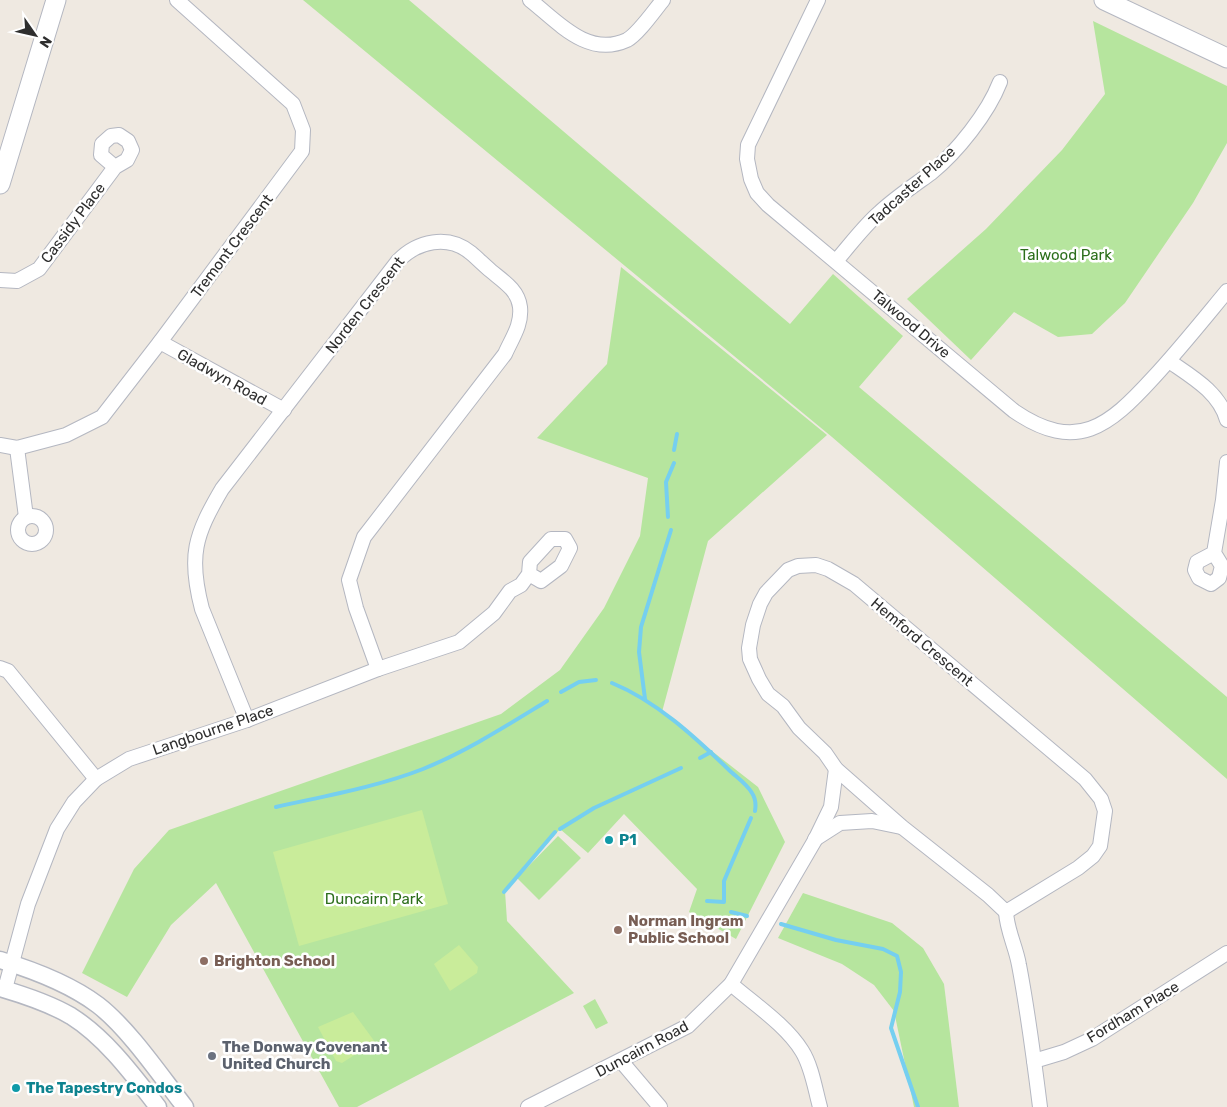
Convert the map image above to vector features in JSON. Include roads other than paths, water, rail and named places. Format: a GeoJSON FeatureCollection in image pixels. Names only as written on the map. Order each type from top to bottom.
{"type":"FeatureCollection","features":[{"type":"Feature","properties":{"kind":"main road"},"geometry":{"type":"LineString","coordinates":[[0,184],[56,0]]}},
{"type":"Feature","properties":{"kind":"main road"},"geometry":{"type":"LineString","coordinates":[[1104,0],[1227,58]]}},
{"type":"Feature","properties":{"kind":"street","name":"Tremont Crescent"},"geometry":{"type":"LineString","coordinates":[[0,445],[16,448],[66,435],[102,417],[302,151],[303,130],[293,104],[177,0]]}},
{"type":"Feature","properties":{"kind":"street"},"geometry":{"type":"LineString","coordinates":[[530,0],[586,43],[602,45],[627,40],[637,32],[663,0]]}},
{"type":"Feature","properties":{"kind":"street","name":"Talwood Drive"},"geometry":{"type":"LineString","coordinates":[[818,0],[752,132],[747,159],[751,179],[758,193],[768,205],[1014,411],[1041,427],[1070,432],[1106,424],[1130,404],[1169,361],[1227,291]]}},
{"type":"Feature","properties":{"kind":"street","name":"Tadcaster Place"},"geometry":{"type":"LineString","coordinates":[[836,261],[877,214],[898,196],[932,172],[948,156],[985,111],[1000,82]]}},
{"type":"Feature","properties":{"kind":"street","name":"Cassidy Place"},"geometry":{"type":"LineString","coordinates":[[0,280],[17,281],[39,269],[115,167]]}},
{"type":"Feature","properties":{"kind":"street","name":"Norden Crescent"},"geometry":{"type":"LineString","coordinates":[[247,720],[202,609],[195,570],[196,541],[202,525],[222,489],[398,261],[413,248],[432,242],[443,242],[470,252],[510,286],[520,306],[518,330],[505,354],[359,546],[348,580],[378,669]]}},
{"type":"Feature","properties":{"kind":"street","name":"Gladwyn Road"},"geometry":{"type":"LineString","coordinates":[[160,342],[284,410]]}},
{"type":"Feature","properties":{"kind":"street"},"geometry":{"type":"LineString","coordinates":[[1169,361],[1195,379],[1219,400],[1227,420]]}},
{"type":"Feature","properties":{"kind":"street"},"geometry":{"type":"LineString","coordinates":[[16,448],[26,517]]}},
{"type":"Feature","properties":{"kind":"street"},"geometry":{"type":"LineString","coordinates":[[1214,553],[1227,462]]}},
{"type":"Feature","properties":{"kind":"street","name":"Hemford Crescent"},"geometry":{"type":"LineString","coordinates":[[836,769],[825,753],[800,728],[783,706],[768,694],[750,659],[752,625],[766,593],[779,577],[798,566],[816,564],[854,584],[1085,779],[1101,799],[1105,811],[1105,823],[1100,846],[1093,856],[1078,868],[1006,912]]}},
{"type":"Feature","properties":{"kind":"street","name":"Langbourne Place"},"geometry":{"type":"LineString","coordinates":[[3,988],[6,962],[57,829],[74,802],[96,779],[129,759],[247,720],[378,669],[459,642],[494,614],[510,590],[521,585],[529,574]]}},
{"type":"Feature","properties":{"kind":"street"},"geometry":{"type":"LineString","coordinates":[[0,668],[8,671],[96,779]]}},
{"type":"Feature","properties":{"kind":"street","name":"Duncairn Road"},"geometry":{"type":"LineString","coordinates":[[836,769],[902,827],[1006,912]]}},
{"type":"Feature","properties":{"kind":"street","name":"Duncairn Road"},"geometry":{"type":"LineString","coordinates":[[528,1107],[688,1026],[731,984],[815,840],[831,807],[836,769]]}},
{"type":"Feature","properties":{"kind":"street","name":"Duncairn Road"},"geometry":{"type":"LineString","coordinates":[[815,840],[840,823],[872,822],[902,827]]}},
{"type":"Feature","properties":{"kind":"street"},"geometry":{"type":"LineString","coordinates":[[1006,912],[1018,962],[1040,1107]]}},
{"type":"Feature","properties":{"kind":"street","name":"Fordham Place"},"geometry":{"type":"LineString","coordinates":[[1034,1061],[1064,1052],[1092,1039],[1227,952]]}},
{"type":"Feature","properties":{"kind":"street"},"geometry":{"type":"LineString","coordinates":[[6,962],[56,982],[92,1001],[115,1021],[184,1107]]}},
{"type":"Feature","properties":{"kind":"street"},"geometry":{"type":"LineString","coordinates":[[731,984],[792,1038],[807,1061],[820,1107]]}},
{"type":"Feature","properties":{"kind":"street"},"geometry":{"type":"LineString","coordinates":[[3,988],[69,1015],[87,1028],[116,1056],[158,1107]]}},
{"type":"Feature","properties":{"kind":"street"},"geometry":{"type":"LineString","coordinates":[[116,1056],[132,1041]]}},
{"type":"Feature","properties":{"kind":"street"},"geometry":{"type":"LineString","coordinates":[[621,1061],[660,1107]]}},
{"type":"Feature","properties":{"kind":"waterway"},"geometry":{"type":"LineString","coordinates":[[674,450],[677,434]]}},
{"type":"Feature","properties":{"kind":"waterway"},"geometry":{"type":"LineString","coordinates":[[668,517],[666,482],[674,463]]}},
{"type":"Feature","properties":{"kind":"waterway"},"geometry":{"type":"LineString","coordinates":[[645,699],[639,652],[641,627],[671,530]]}},
{"type":"Feature","properties":{"kind":"waterway"},"geometry":{"type":"LineString","coordinates":[[561,692],[579,682],[596,680]]}},
{"type":"Feature","properties":{"kind":"waterway"},"geometry":{"type":"LineString","coordinates":[[612,683],[659,709],[702,744],[750,789],[756,804],[755,811]]}},
{"type":"Feature","properties":{"kind":"waterway"},"geometry":{"type":"LineString","coordinates":[[276,807],[369,786],[423,769],[471,746],[547,701]]}},
{"type":"Feature","properties":{"kind":"waterway"},"geometry":{"type":"LineString","coordinates":[[700,758],[711,752]]}},
{"type":"Feature","properties":{"kind":"waterway"},"geometry":{"type":"LineString","coordinates":[[560,829],[594,808],[681,768]]}},
{"type":"Feature","properties":{"kind":"waterway"},"geometry":{"type":"LineString","coordinates":[[707,901],[724,902],[724,881],[751,818]]}},
{"type":"Feature","properties":{"kind":"waterway"},"geometry":{"type":"LineString","coordinates":[[504,892],[555,832]]}},
{"type":"Feature","properties":{"kind":"waterway"},"geometry":{"type":"LineString","coordinates":[[731,912],[747,916]]}},
{"type":"Feature","properties":{"kind":"waterway"},"geometry":{"type":"LineString","coordinates":[[781,924],[836,940],[883,949],[897,956],[901,972],[900,992],[891,1028],[918,1107]]}},
{"type":"Feature","properties":{"kind":"place","name":"P1"},"geometry":{"type":"Point","coordinates":[609,840]}},
{"type":"Feature","properties":{"kind":"place","name":"Norman Ingram Public School"},"geometry":{"type":"Point","coordinates":[618,930]}},
{"type":"Feature","properties":{"kind":"place","name":"Brighton School"},"geometry":{"type":"Point","coordinates":[204,961]}},
{"type":"Feature","properties":{"kind":"place","name":"The Donway Covenant United Church"},"geometry":{"type":"Point","coordinates":[212,1056]}},
{"type":"Feature","properties":{"kind":"place","name":"The Tapestry Condos"},"geometry":{"type":"Point","coordinates":[16,1088]}},
{"type":"Feature","properties":{"kind":"park label","name":"Talwood Park"},"geometry":{"type":"Point","coordinates":[1066,255]}},
{"type":"Feature","properties":{"kind":"park label","name":"Duncairn Park"},"geometry":{"type":"Point","coordinates":[374,899]}}]}
